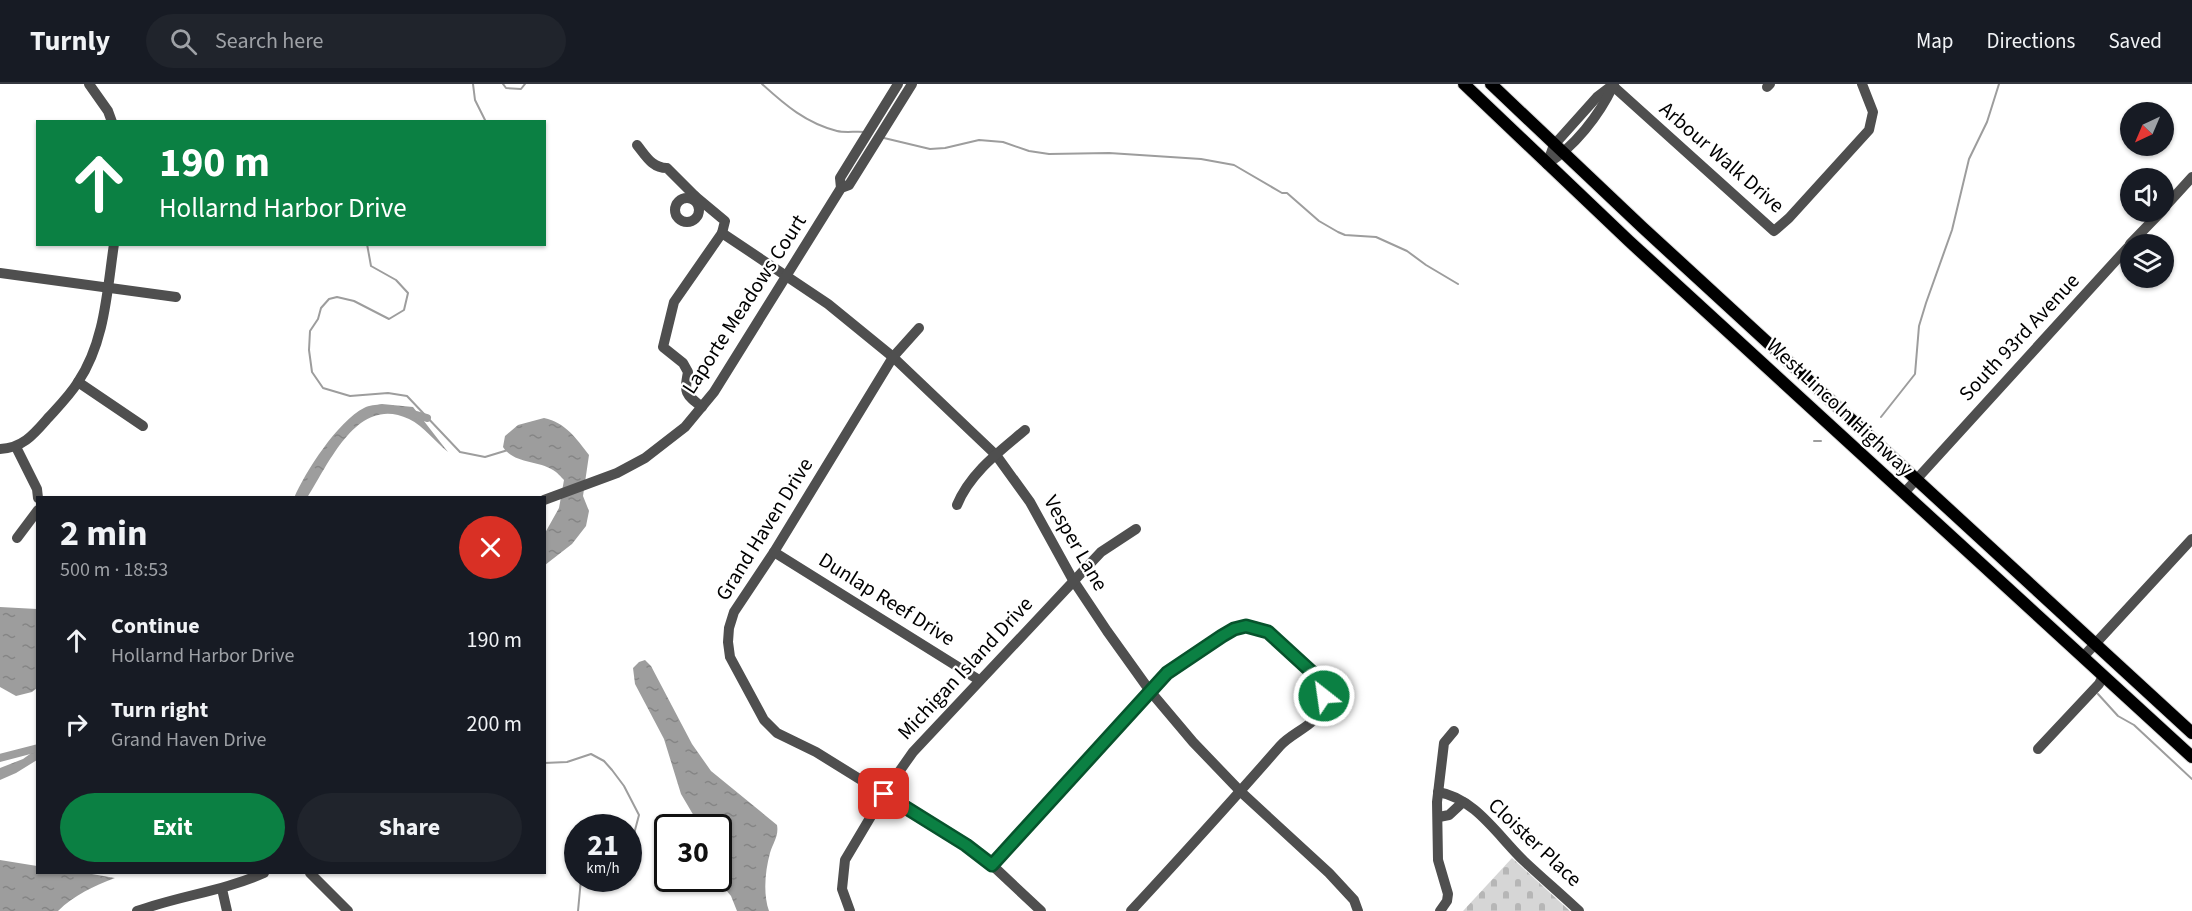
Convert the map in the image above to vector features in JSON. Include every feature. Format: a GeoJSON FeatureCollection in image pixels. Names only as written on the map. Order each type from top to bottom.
{"type":"FeatureCollection","features":[{"type":"Feature","properties":{"kind":"main road","name":"West Lincoln Highway"},"geometry":{"type":"LineString","coordinates":[[1464,84],[1546,164],[2192,756]]}},
{"type":"Feature","properties":{"kind":"main road","name":"West Lincoln Highway"},"geometry":{"type":"LineString","coordinates":[[1491,84],[2192,733]]}},
{"type":"Feature","properties":{"kind":"street"},"geometry":{"type":"LineString","coordinates":[[89,84],[108,111],[111,120]]}},
{"type":"Feature","properties":{"kind":"street","name":"Laporte Meadows Court"},"geometry":{"type":"LineString","coordinates":[[546,499],[603,478],[645,458],[685,427],[702,407],[714,392],[841,188],[840,178],[898,84]]}},
{"type":"Feature","properties":{"kind":"street","name":"Laporte Meadows Court"},"geometry":{"type":"LineString","coordinates":[[841,188],[849,185],[912,84]]}},
{"type":"Feature","properties":{"kind":"street","name":"Arbour Walk Drive"},"geometry":{"type":"LineString","coordinates":[[1613,85],[1774,231],[1789,218],[1869,130],[1873,112],[1862,84]]}},
{"type":"Feature","properties":{"kind":"street"},"geometry":{"type":"LineString","coordinates":[[1546,164],[1605,104],[1613,85]]}},
{"type":"Feature","properties":{"kind":"street"},"geometry":{"type":"LineString","coordinates":[[637,145],[654,165],[667,168],[693,198],[725,221],[722,233],[674,302],[663,347],[683,363],[688,372],[685,387],[687,396],[702,407]]}},
{"type":"Feature","properties":{"kind":"street","name":"South 93rd Avenue"},"geometry":{"type":"LineString","coordinates":[[2174,197],[2192,177]]}},
{"type":"Feature","properties":{"kind":"street","name":"South 93rd Avenue"},"geometry":{"type":"LineString","coordinates":[[2140,234],[2151,222]]}},
{"type":"Feature","properties":{"kind":"street","name":"Vesper Lane"},"geometry":{"type":"LineString","coordinates":[[722,233],[828,304],[893,357],[996,455],[1030,502],[1073,580],[1150,691],[1193,742],[1329,873],[1354,900],[1358,911]]}},
{"type":"Feature","properties":{"kind":"street"},"geometry":{"type":"LineString","coordinates":[[0,449],[16,447],[38,429],[78,382],[91,359],[99,338],[114,246]]}},
{"type":"Feature","properties":{"kind":"street","name":"South 93rd Avenue"},"geometry":{"type":"LineString","coordinates":[[1904,493],[2120,256]]}},
{"type":"Feature","properties":{"kind":"street"},"geometry":{"type":"LineString","coordinates":[[0,273],[176,297]]}},
{"type":"Feature","properties":{"kind":"street","name":"Grand Haven Drive"},"geometry":{"type":"LineString","coordinates":[[919,328],[893,357],[774,552],[734,612],[729,628],[730,657],[764,720],[777,733],[886,790],[992,865],[1041,911]]}},
{"type":"Feature","properties":{"kind":"street"},"geometry":{"type":"LineString","coordinates":[[78,382],[143,426]]}},
{"type":"Feature","properties":{"kind":"street"},"geometry":{"type":"LineString","coordinates":[[957,505],[968,483],[1025,430]]}},
{"type":"Feature","properties":{"kind":"street"},"geometry":{"type":"LineString","coordinates":[[16,447],[38,489],[38,496]]}},
{"type":"Feature","properties":{"kind":"street"},"geometry":{"type":"LineString","coordinates":[[17,538],[36,513]]}},
{"type":"Feature","properties":{"kind":"street","name":"Michigan Island Drive"},"geometry":{"type":"LineString","coordinates":[[850,911],[842,889],[845,860],[886,790],[913,752],[1101,552],[1136,529]]}},
{"type":"Feature","properties":{"kind":"street"},"geometry":{"type":"LineString","coordinates":[[2083,657],[2192,539]]}},
{"type":"Feature","properties":{"kind":"street","name":"Dunlap Reef Drive"},"geometry":{"type":"LineString","coordinates":[[774,552],[979,680]]}},
{"type":"Feature","properties":{"kind":"street"},"geometry":{"type":"LineString","coordinates":[[992,865],[1150,691],[1177,665],[1234,629],[1246,626],[1268,632],[1316,676],[1324,696],[1323,707],[1318,716],[1282,744],[1131,911]]}},
{"type":"Feature","properties":{"kind":"street"},"geometry":{"type":"LineString","coordinates":[[2038,749],[2103,676]]}},
{"type":"Feature","properties":{"kind":"street"},"geometry":{"type":"LineString","coordinates":[[1440,911],[1447,901],[1448,894],[1438,860],[1438,792],[1444,743],[1454,730]]}},
{"type":"Feature","properties":{"kind":"street","name":"Cloister Place"},"geometry":{"type":"LineString","coordinates":[[1438,792],[1453,796],[1463,802],[1494,828],[1524,860],[1580,911]]}},
{"type":"Feature","properties":{"kind":"street","name":"Cloister Place"},"geometry":{"type":"LineString","coordinates":[[1439,818],[1449,815],[1463,802]]}},
{"type":"Feature","properties":{"kind":"street"},"geometry":{"type":"LineString","coordinates":[[137,911],[166,900],[222,889],[261,874]]}},
{"type":"Feature","properties":{"kind":"street"},"geometry":{"type":"LineString","coordinates":[[310,874],[348,911]]}},
{"type":"Feature","properties":{"kind":"street"},"geometry":{"type":"LineString","coordinates":[[222,889],[227,911]]}},
{"type":"Feature","properties":{"kind":"green space"},"geometry":{"type":"Polygon","coordinates":[[[1512,858],[1570,911],[1463,911],[1512,858]]]}},
{"type":"Feature","properties":{"kind":"water"},"geometry":{"type":"Polygon","coordinates":[[[382,404],[413,407],[448,452],[409,419],[391,414],[374,416],[360,424],[347,436],[335,451],[308,496],[295,496],[314,462],[333,435],[354,415],[370,406],[382,404]]]}},
{"type":"Feature","properties":{"kind":"water"},"geometry":{"type":"Polygon","coordinates":[[[544,418],[552,420],[575,437],[589,455],[583,496],[589,511],[586,526],[572,544],[546,564],[546,531],[559,508],[564,480],[553,470],[519,459],[503,447],[505,436],[518,425],[544,418]]]}},
{"type":"Feature","properties":{"kind":"water"},"geometry":{"type":"Polygon","coordinates":[[[0,607],[36,609],[36,689],[16,696],[0,687],[0,607]]]}},
{"type":"Feature","properties":{"kind":"water"},"geometry":{"type":"Polygon","coordinates":[[[645,660],[651,666],[692,744],[711,771],[777,825],[766,875],[765,890],[769,911],[737,911],[728,892],[732,892],[732,814],[693,814],[681,794],[664,739],[635,684],[633,668],[645,660]]]}},
{"type":"Feature","properties":{"kind":"water"},"geometry":{"type":"Polygon","coordinates":[[[36,750],[36,761],[0,780],[0,768],[23,759],[36,750]]]}},
{"type":"Feature","properties":{"kind":"water"},"geometry":{"type":"Polygon","coordinates":[[[0,860],[36,866],[36,874],[92,874],[115,878],[71,900],[58,911],[0,911],[0,860]]]}},
{"type":"Feature","properties":{"kind":"waterway"},"geometry":{"type":"LineString","coordinates":[[473,84],[475,100],[485,120]]}},
{"type":"Feature","properties":{"kind":"waterway"},"geometry":{"type":"LineString","coordinates":[[503,84],[506,88],[521,89],[525,84]]}},
{"type":"Feature","properties":{"kind":"waterway"},"geometry":{"type":"LineString","coordinates":[[762,84],[788,106],[815,123],[840,132],[865,132]]}},
{"type":"Feature","properties":{"kind":"waterway"},"geometry":{"type":"LineString","coordinates":[[1881,417],[1915,374],[1919,326],[1952,230],[1969,159],[1987,122],[1999,84]]}},
{"type":"Feature","properties":{"kind":"waterway"},"geometry":{"type":"LineString","coordinates":[[884,138],[930,149],[979,140],[1003,142],[1029,151],[1049,154],[1109,153],[1201,159],[1234,165],[1282,193],[1287,193],[1319,221],[1338,232],[1345,235],[1376,237],[1407,251],[1458,284]]}},
{"type":"Feature","properties":{"kind":"waterway"},"geometry":{"type":"LineString","coordinates":[[367,246],[371,266],[396,280],[408,293],[404,310],[389,319],[354,301],[337,297],[329,299],[321,308],[318,319],[310,331],[309,350],[312,372],[323,388],[350,396],[388,393],[407,396],[460,452],[485,457],[508,450]]}},
{"type":"Feature","properties":{"kind":"waterway"},"geometry":{"type":"LineString","coordinates":[[413,414],[427,418]]}},
{"type":"Feature","properties":{"kind":"waterway"},"geometry":{"type":"LineString","coordinates":[[1814,441],[1821,441]]}},
{"type":"Feature","properties":{"kind":"waterway"},"geometry":{"type":"LineString","coordinates":[[2098,694],[2118,716],[2134,725],[2192,779]]}},
{"type":"Feature","properties":{"kind":"waterway"},"geometry":{"type":"LineString","coordinates":[[0,758],[36,749]]}},
{"type":"Feature","properties":{"kind":"waterway"},"geometry":{"type":"LineString","coordinates":[[546,763],[567,762],[591,754],[604,761],[624,786],[638,814]]}},
{"type":"Feature","properties":{"kind":"waterway"},"geometry":{"type":"LineString","coordinates":[[578,911],[580,892]]}},
{"type":"Feature","properties":{"kind":"route"},"geometry":{"type":"LineString","coordinates":[[884,794],[966,845],[992,865],[1167,673],[1234,629],[1252,626],[1268,632],[1316,676],[1324,696]]}}]}
